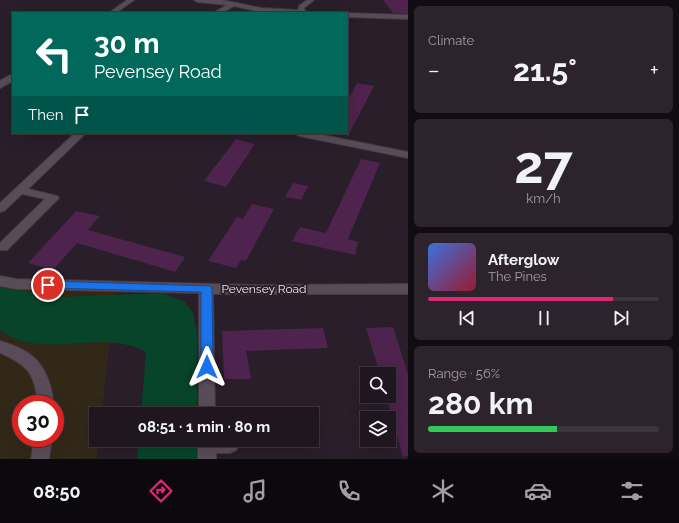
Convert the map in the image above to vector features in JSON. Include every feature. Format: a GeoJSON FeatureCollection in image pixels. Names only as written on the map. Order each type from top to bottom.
{"type":"FeatureCollection","features":[{"type":"Feature","properties":{"kind":"street"},"geometry":{"type":"LineString","coordinates":[[113,12],[131,0]]}},
{"type":"Feature","properties":{"kind":"street"},"geometry":{"type":"LineString","coordinates":[[197,0],[223,1],[261,10],[288,12]]}},
{"type":"Feature","properties":{"kind":"street"},"geometry":{"type":"LineString","coordinates":[[302,12],[302,6],[311,0]]}},
{"type":"Feature","properties":{"kind":"street"},"geometry":{"type":"LineString","coordinates":[[218,12],[233,4]]}},
{"type":"Feature","properties":{"kind":"street"},"geometry":{"type":"LineString","coordinates":[[348,15],[381,13],[408,17]]}},
{"type":"Feature","properties":{"kind":"street"},"geometry":{"type":"LineString","coordinates":[[0,85],[12,78]]}},
{"type":"Feature","properties":{"kind":"street"},"geometry":{"type":"LineString","coordinates":[[0,209],[80,134]]}},
{"type":"Feature","properties":{"kind":"street"},"geometry":{"type":"LineString","coordinates":[[304,134],[408,155]]}},
{"type":"Feature","properties":{"kind":"street"},"geometry":{"type":"LineString","coordinates":[[3,247],[53,198],[20,190]]}},
{"type":"Feature","properties":{"kind":"street","name":"Pevensey Road"},"geometry":{"type":"LineString","coordinates":[[0,281],[17,284],[206,289],[408,289]]}},
{"type":"Feature","properties":{"kind":"street"},"geometry":{"type":"LineString","coordinates":[[206,289],[207,407]]}},
{"type":"Feature","properties":{"kind":"street"},"geometry":{"type":"LineString","coordinates":[[0,347],[6,348],[37,369],[45,395]]}},
{"type":"Feature","properties":{"kind":"street"},"geometry":{"type":"LineString","coordinates":[[40,459],[42,447]]}},
{"type":"Feature","properties":{"kind":"shaded area"},"geometry":{"type":"Polygon","coordinates":[[[0,281],[115,287],[103,407],[89,407],[89,447],[98,447],[97,459],[0,459],[0,281]]]}},
{"type":"Feature","properties":{"kind":"green space"},"geometry":{"type":"Polygon","coordinates":[[[0,287],[60,297],[163,293],[185,302],[193,313],[197,332],[197,407],[142,407],[146,352],[129,345],[91,342],[53,344],[34,343],[16,339],[0,330],[0,287]]]}},
{"type":"Feature","properties":{"kind":"green space"},"geometry":{"type":"Polygon","coordinates":[[[138,447],[197,447],[197,459],[137,459],[138,447]]]}},
{"type":"Feature","properties":{"kind":"building"},"geometry":{"type":"Polygon","coordinates":[[[383,0],[408,0],[408,14],[393,13],[383,0]]]}},
{"type":"Feature","properties":{"kind":"building"},"geometry":{"type":"Polygon","coordinates":[[[357,83],[374,86],[347,138],[348,134],[348,100],[357,83]]]}},
{"type":"Feature","properties":{"kind":"building"},"geometry":{"type":"Polygon","coordinates":[[[236,139],[255,144],[226,187],[204,181],[236,139]]]}},
{"type":"Feature","properties":{"kind":"building"},"geometry":{"type":"Polygon","coordinates":[[[361,159],[380,163],[348,239],[358,242],[355,255],[292,241],[300,227],[326,233],[361,159]]]}},
{"type":"Feature","properties":{"kind":"building"},"geometry":{"type":"Polygon","coordinates":[[[293,183],[308,186],[301,200],[285,197],[293,183]]]}},
{"type":"Feature","properties":{"kind":"building"},"geometry":{"type":"Polygon","coordinates":[[[252,204],[274,209],[246,261],[241,260],[236,268],[208,261],[237,217],[243,219],[252,204]]]}},
{"type":"Feature","properties":{"kind":"building"},"geometry":{"type":"Polygon","coordinates":[[[76,211],[100,216],[88,230],[185,257],[175,272],[77,243],[53,270],[28,263],[76,211]]]}},
{"type":"Feature","properties":{"kind":"building"},"geometry":{"type":"Polygon","coordinates":[[[393,327],[408,374],[408,456],[403,457],[396,432],[396,411],[390,411],[388,403],[396,403],[396,367],[378,367],[366,328],[393,327]]]}},
{"type":"Feature","properties":{"kind":"building"},"geometry":{"type":"Polygon","coordinates":[[[323,328],[328,348],[246,351],[251,379],[224,379],[222,331],[323,328]]]}},
{"type":"Feature","properties":{"kind":"route"},"geometry":{"type":"LineString","coordinates":[[48,285],[206,289],[207,367]]}}]}
